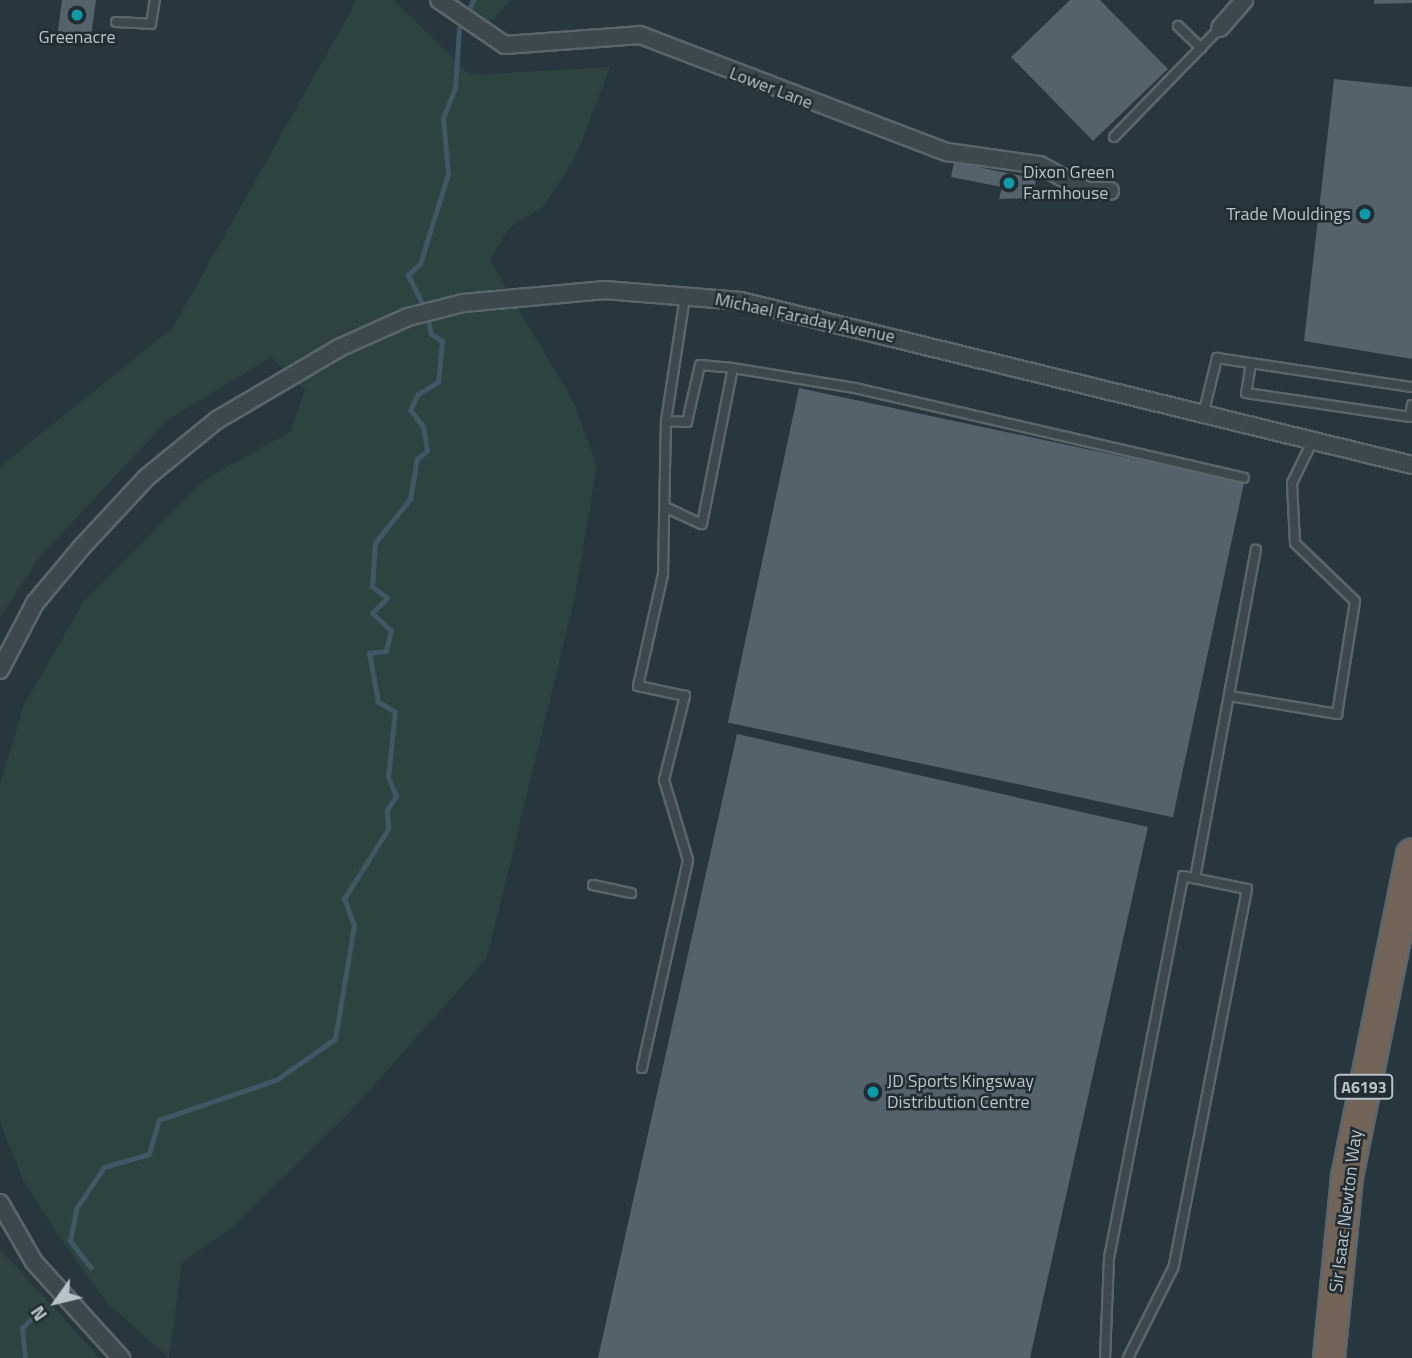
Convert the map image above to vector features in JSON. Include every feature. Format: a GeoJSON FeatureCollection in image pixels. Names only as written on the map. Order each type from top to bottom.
{"type":"FeatureCollection","features":[{"type":"Feature","properties":{"kind":"highway","name":"Sir Isaac Newton Way"},"geometry":{"type":"LineString","coordinates":[[1329,1358],[1332,1322],[1412,854]]}},
{"type":"Feature","properties":{"kind":"highway","name":"Sir Isaac Newton Way"},"geometry":{"type":"LineString","coordinates":[[1332,1322],[1345,1358]]}},
{"type":"Feature","properties":{"kind":"street","name":"Lower Lane"},"geometry":{"type":"LineString","coordinates":[[439,0],[505,45],[640,35],[947,152],[1040,165],[1087,191],[1110,191]]}},
{"type":"Feature","properties":{"kind":"street"},"geometry":{"type":"LineString","coordinates":[[1220,28],[1244,0]]}},
{"type":"Feature","properties":{"kind":"street","name":"Michael Faraday Avenue"},"geometry":{"type":"LineString","coordinates":[[0,670],[35,603],[147,477],[260,391],[416,314],[433,309],[557,292],[686,294],[753,303],[1203,415],[1410,462]]}},
{"type":"Feature","properties":{"kind":"street"},"geometry":{"type":"LineString","coordinates":[[0,1203],[51,1283],[121,1358]]}},
{"type":"Feature","properties":{"kind":"lane"},"geometry":{"type":"LineString","coordinates":[[116,22],[152,24],[155,0]]}},
{"type":"Feature","properties":{"kind":"lane"},"geometry":{"type":"LineString","coordinates":[[1178,26],[1201,48]]}},
{"type":"Feature","properties":{"kind":"lane"},"geometry":{"type":"LineString","coordinates":[[1114,137],[1220,28]]}},
{"type":"Feature","properties":{"kind":"lane"},"geometry":{"type":"LineString","coordinates":[[642,1068],[688,860],[664,780],[685,696],[638,686],[663,573],[667,508],[666,421],[686,294]]}},
{"type":"Feature","properties":{"kind":"lane"},"geometry":{"type":"LineString","coordinates":[[1203,415],[1217,358],[1412,387]]}},
{"type":"Feature","properties":{"kind":"lane"},"geometry":{"type":"LineString","coordinates":[[1251,363],[1246,393],[1410,417],[1412,405]]}},
{"type":"Feature","properties":{"kind":"lane"},"geometry":{"type":"LineString","coordinates":[[666,421],[687,422],[700,365],[733,368],[855,388],[1244,478]]}},
{"type":"Feature","properties":{"kind":"lane"},"geometry":{"type":"LineString","coordinates":[[667,508],[702,524],[733,368]]}},
{"type":"Feature","properties":{"kind":"lane"},"geometry":{"type":"LineString","coordinates":[[1230,696],[1337,714],[1355,601],[1295,543],[1292,483],[1313,440]]}},
{"type":"Feature","properties":{"kind":"lane"},"geometry":{"type":"LineString","coordinates":[[1195,878],[1256,550]]}},
{"type":"Feature","properties":{"kind":"lane"},"geometry":{"type":"LineString","coordinates":[[1105,1358],[1109,1258],[1183,876],[1247,889],[1172,1268],[1128,1358]]}},
{"type":"Feature","properties":{"kind":"lane"},"geometry":{"type":"LineString","coordinates":[[593,886],[631,893]]}},
{"type":"Feature","properties":{"kind":"green space"},"geometry":{"type":"Polygon","coordinates":[[[357,0],[394,0],[470,75],[610,67],[576,156],[544,206],[508,229],[490,260],[574,403],[597,466],[574,601],[487,958],[351,1111],[234,1226],[182,1263],[169,1358],[108,1304],[56,1232],[23,1180],[0,1122],[0,783],[24,705],[84,601],[204,480],[290,432],[305,390],[271,357],[168,420],[38,559],[0,617],[0,467],[173,327],[357,0]]]}},
{"type":"Feature","properties":{"kind":"green space"},"geometry":{"type":"Polygon","coordinates":[[[474,0],[511,0],[485,27],[466,20],[474,0]]]}},
{"type":"Feature","properties":{"kind":"green space"},"geometry":{"type":"Polygon","coordinates":[[[0,1249],[100,1358],[0,1358],[0,1249]]]}},
{"type":"Feature","properties":{"kind":"building","name":"Greenacre"},"geometry":{"type":"Polygon","coordinates":[[[62,0],[96,0],[91,36],[58,31],[62,0]]]}},
{"type":"Feature","properties":{"kind":"building"},"geometry":{"type":"Polygon","coordinates":[[[1070,0],[1100,0],[1168,69],[1093,141],[1011,57],[1070,0]]]}},
{"type":"Feature","properties":{"kind":"building"},"geometry":{"type":"Polygon","coordinates":[[[1374,0],[1412,0],[1412,3],[1374,4],[1374,0]]]}},
{"type":"Feature","properties":{"kind":"building","name":"Trade Mouldings"},"geometry":{"type":"Polygon","coordinates":[[[1334,79],[1412,87],[1412,359],[1304,341],[1334,79]]]}},
{"type":"Feature","properties":{"kind":"building","name":"Dixon Green Farmhouse"},"geometry":{"type":"Polygon","coordinates":[[[954,162],[1036,179],[1033,198],[999,199],[1002,187],[951,177],[954,162]]]}},
{"type":"Feature","properties":{"kind":"building"},"geometry":{"type":"Polygon","coordinates":[[[799,388],[1244,483],[1173,817],[728,723],[799,388]]]}},
{"type":"Feature","properties":{"kind":"building","name":"JD Sports Kingsway Distribution Centre"},"geometry":{"type":"Polygon","coordinates":[[[737,734],[1148,827],[1030,1358],[598,1358],[737,734]]]}},
{"type":"Feature","properties":{"kind":"waterway"},"geometry":{"type":"LineString","coordinates":[[469,10],[473,0]]}},
{"type":"Feature","properties":{"kind":"waterway"},"geometry":{"type":"LineString","coordinates":[[425,309],[408,275],[420,264],[448,174],[443,118],[455,89],[459,29]]}},
{"type":"Feature","properties":{"kind":"waterway"},"geometry":{"type":"LineString","coordinates":[[91,1268],[70,1241],[76,1209],[104,1167],[149,1154],[159,1120],[276,1080],[335,1039],[354,926],[344,899],[388,829],[387,810],[396,796],[388,777],[395,712],[378,702],[369,653],[386,651],[391,631],[372,613],[387,598],[372,587],[375,543],[410,499],[417,459],[427,451],[423,427],[410,410],[418,394],[438,382],[442,341],[431,334],[427,317]]}},
{"type":"Feature","properties":{"kind":"waterway"},"geometry":{"type":"LineString","coordinates":[[25,1358],[22,1328],[37,1313]]}},
{"type":"Feature","properties":{"kind":"place","name":"Greenacre"},"geometry":{"type":"Point","coordinates":[77,15]}},
{"type":"Feature","properties":{"kind":"place","name":"Dixon Green Farmhouse"},"geometry":{"type":"Point","coordinates":[1009,183]}},
{"type":"Feature","properties":{"kind":"place","name":"Trade Mouldings"},"geometry":{"type":"Point","coordinates":[1365,214]}},
{"type":"Feature","properties":{"kind":"place","name":"JD Sports Kingsway Distribution Centre"},"geometry":{"type":"Point","coordinates":[873,1092]}}]}
